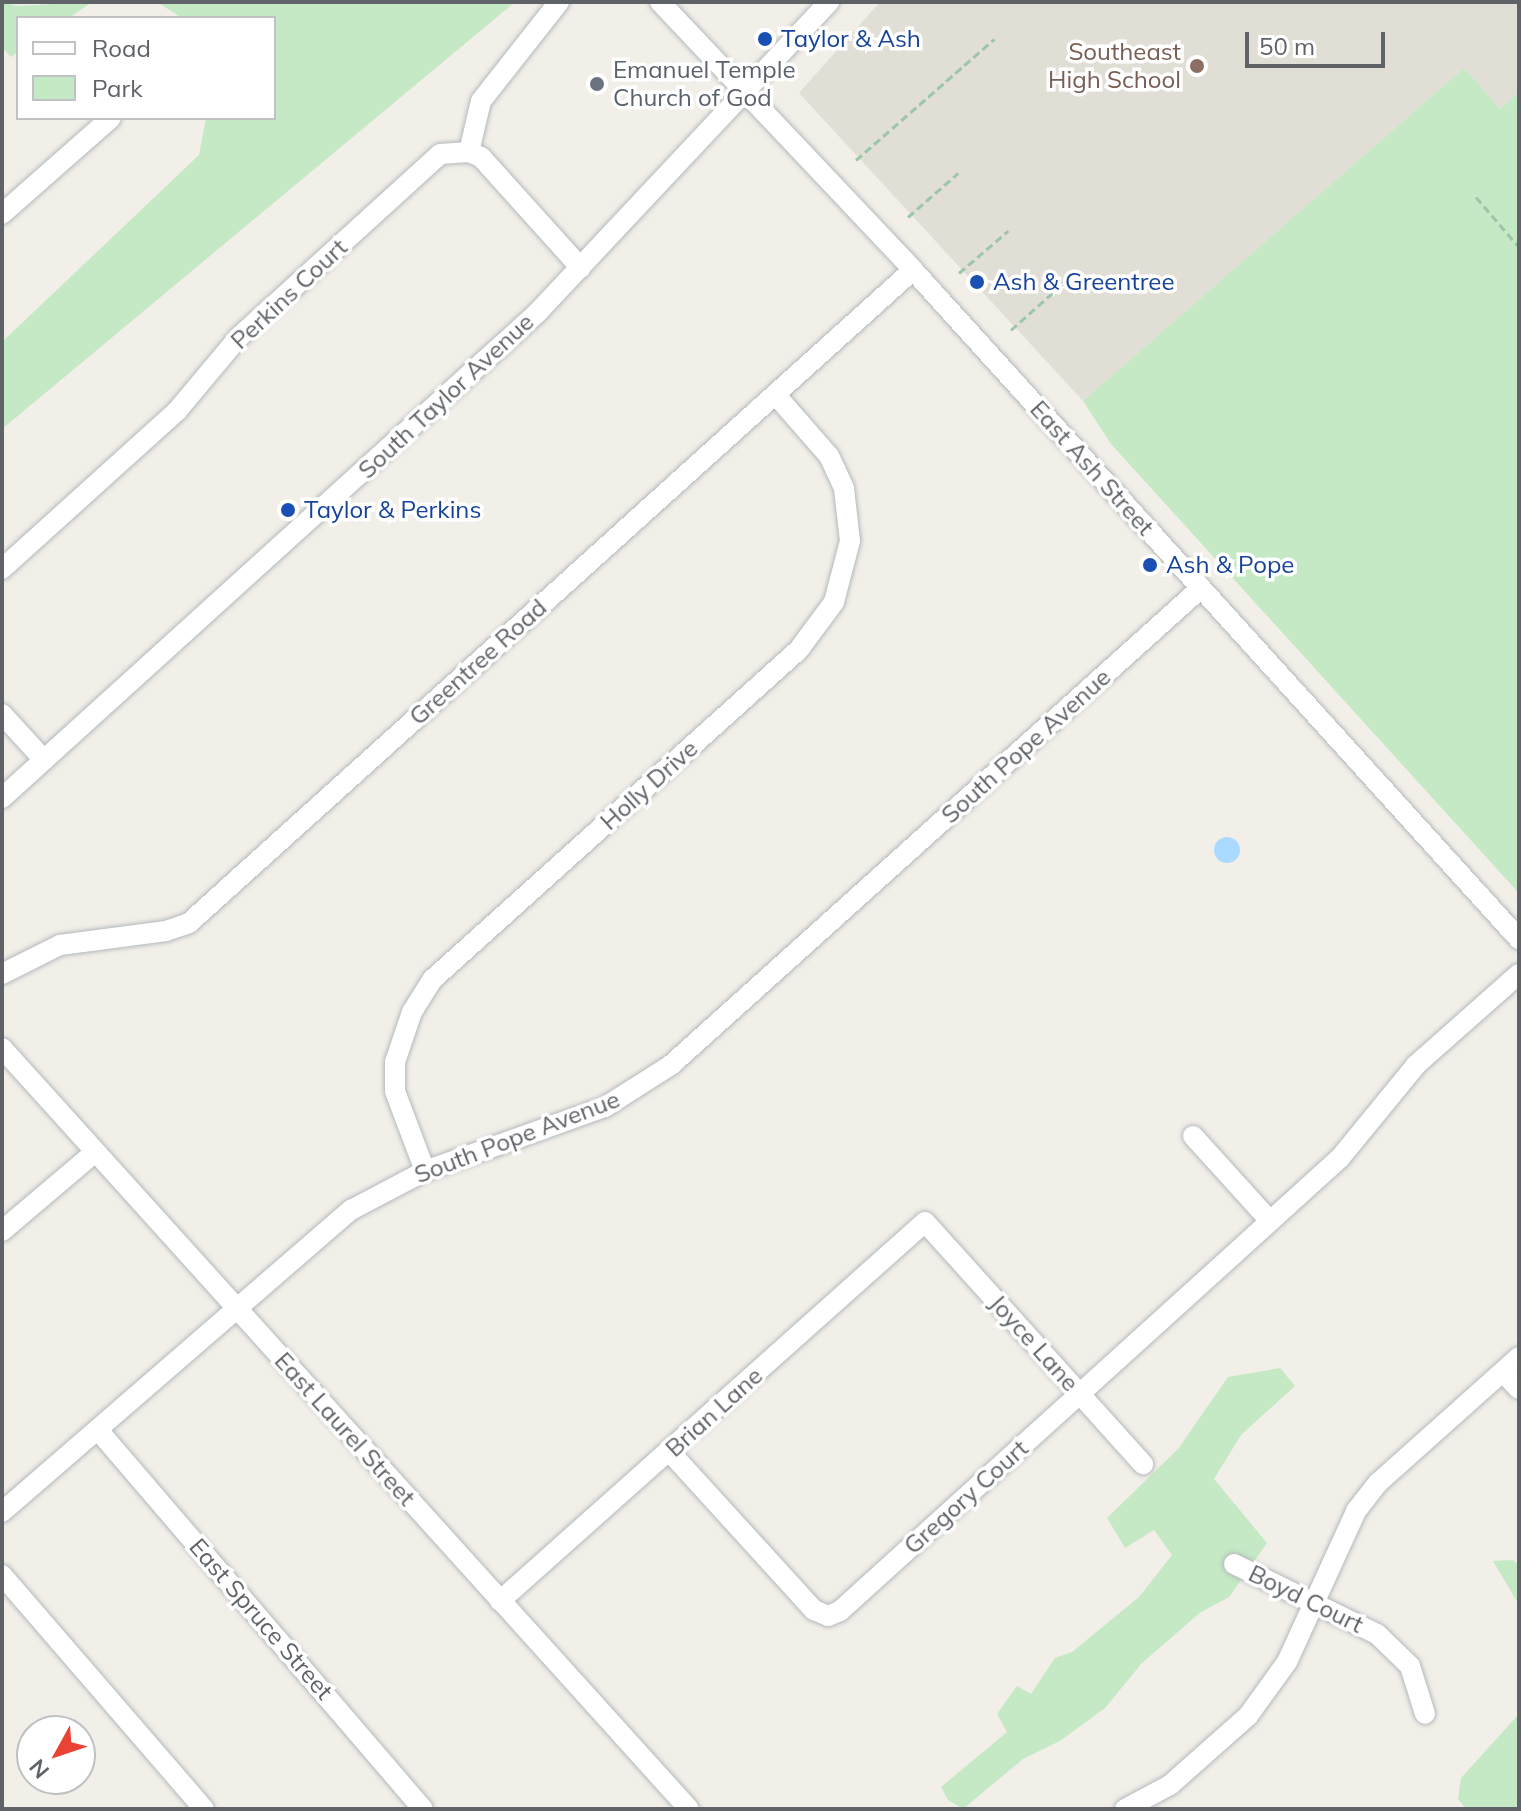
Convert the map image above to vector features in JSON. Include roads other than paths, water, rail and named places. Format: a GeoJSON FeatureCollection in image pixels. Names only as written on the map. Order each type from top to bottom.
{"type":"FeatureCollection","features":[{"type":"Feature","properties":{"kind":"street"},"geometry":{"type":"LineString","coordinates":[[559,2],[481,101],[470,143],[581,268]]}},
{"type":"Feature","properties":{"kind":"street","name":"East Ash Street"},"geometry":{"type":"LineString","coordinates":[[660,2],[913,270],[1519,939]]}},
{"type":"Feature","properties":{"kind":"street","name":"South Taylor Avenue"},"geometry":{"type":"LineString","coordinates":[[2,798],[482,365],[581,268],[829,2]]}},
{"type":"Feature","properties":{"kind":"street"},"geometry":{"type":"LineString","coordinates":[[2,214],[109,120]]}},
{"type":"Feature","properties":{"kind":"street","name":"Perkins Court"},"geometry":{"type":"LineString","coordinates":[[2,569],[177,411],[238,338],[440,154],[470,143]]}},
{"type":"Feature","properties":{"kind":"street","name":"Greentree Road"},"geometry":{"type":"LineString","coordinates":[[2,974],[60,945],[166,931],[189,923],[913,270]]}},
{"type":"Feature","properties":{"kind":"street","name":"Holly Drive"},"geometry":{"type":"LineString","coordinates":[[425,1171],[395,1091],[395,1062],[412,1012],[433,979],[800,648],[834,602],[850,541],[844,488],[829,456],[775,394]]}},
{"type":"Feature","properties":{"kind":"street","name":"South Pope Avenue"},"geometry":{"type":"LineString","coordinates":[[2,1512],[342,1217],[425,1171],[605,1107],[671,1065],[1201,588]]}},
{"type":"Feature","properties":{"kind":"street"},"geometry":{"type":"LineString","coordinates":[[2,714],[44,760]]}},
{"type":"Feature","properties":{"kind":"street","name":"Gregory Court"},"geometry":{"type":"LineString","coordinates":[[670,1452],[827,1624],[1340,1158],[1416,1065],[1519,974]]}},
{"type":"Feature","properties":{"kind":"street","name":"East Laurel Street"},"geometry":{"type":"LineString","coordinates":[[2,1048],[689,1809]]}},
{"type":"Feature","properties":{"kind":"street"},"geometry":{"type":"LineString","coordinates":[[1193,1136],[1270,1221]]}},
{"type":"Feature","properties":{"kind":"street"},"geometry":{"type":"LineString","coordinates":[[2,1231],[95,1152]]}},
{"type":"Feature","properties":{"kind":"street","name":"Joyce Lane"},"geometry":{"type":"LineString","coordinates":[[925,1222],[1143,1464]]}},
{"type":"Feature","properties":{"kind":"street","name":"Brian Lane"},"geometry":{"type":"LineString","coordinates":[[500,1601],[925,1222]]}},
{"type":"Feature","properties":{"kind":"street"},"geometry":{"type":"LineString","coordinates":[[1125,1809],[1156,1803],[1268,1692],[1314,1600],[1341,1535],[1378,1483],[1519,1357]]}},
{"type":"Feature","properties":{"kind":"street"},"geometry":{"type":"LineString","coordinates":[[1503,1372],[1519,1389]]}},
{"type":"Feature","properties":{"kind":"street","name":"East Spruce Street"},"geometry":{"type":"LineString","coordinates":[[98,1430],[423,1809]]}},
{"type":"Feature","properties":{"kind":"street","name":"Boyd Court"},"geometry":{"type":"LineString","coordinates":[[1234,1564],[1361,1624],[1393,1648],[1410,1666],[1425,1714]]}},
{"type":"Feature","properties":{"kind":"street"},"geometry":{"type":"LineString","coordinates":[[2,1575],[204,1809]]}},
{"type":"Feature","properties":{"kind":"water"},"geometry":{"type":"Polygon","coordinates":[[[1227,837],[1236,841],[1240,850],[1236,859],[1227,863],[1218,859],[1214,850],[1218,841],[1227,837]]]}},
{"type":"Feature","properties":{"kind":"place","name":"Taylor & Ash"},"geometry":{"type":"Point","coordinates":[765,39]}},
{"type":"Feature","properties":{"kind":"place","name":"Southeast High School"},"geometry":{"type":"Point","coordinates":[1197,66]}},
{"type":"Feature","properties":{"kind":"place","name":"Emanuel Temple Church of God"},"geometry":{"type":"Point","coordinates":[597,84]}},
{"type":"Feature","properties":{"kind":"place","name":"Ash & Greentree"},"geometry":{"type":"Point","coordinates":[977,282]}},
{"type":"Feature","properties":{"kind":"place","name":"Taylor & Perkins"},"geometry":{"type":"Point","coordinates":[288,510]}},
{"type":"Feature","properties":{"kind":"place","name":"Ash & Pope"},"geometry":{"type":"Point","coordinates":[1150,565]}}]}
